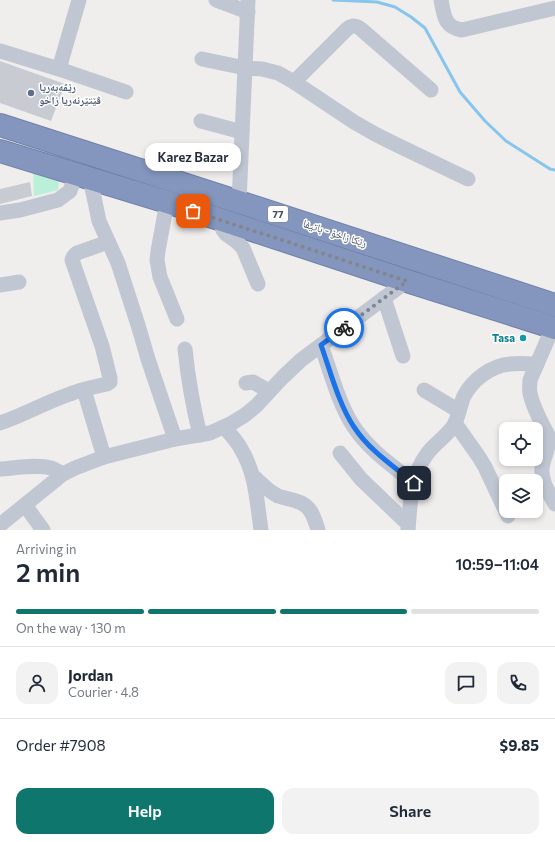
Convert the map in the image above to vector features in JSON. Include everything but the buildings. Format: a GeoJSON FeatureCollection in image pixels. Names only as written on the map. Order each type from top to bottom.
{"type":"FeatureCollection","features":[{"type":"Feature","properties":{"kind":"highway","name":"رێکا زاخۆ - باتیفا"},"geometry":{"type":"LineString","coordinates":[[0,125],[555,305]]}},
{"type":"Feature","properties":{"kind":"highway","name":"رێکا زاخۆ - باتیفا"},"geometry":{"type":"LineString","coordinates":[[0,151],[167,202],[554,328]]}},
{"type":"Feature","properties":{"kind":"street"},"geometry":{"type":"LineString","coordinates":[[59,69],[79,0]]}},
{"type":"Feature","properties":{"kind":"street"},"geometry":{"type":"LineString","coordinates":[[216,0],[248,6],[239,202]]}},
{"type":"Feature","properties":{"kind":"street"},"geometry":{"type":"LineString","coordinates":[[441,0],[445,19],[452,27],[462,30],[555,8]]}},
{"type":"Feature","properties":{"kind":"street"},"geometry":{"type":"LineString","coordinates":[[294,82],[350,26],[355,26],[359,27],[432,90]]}},
{"type":"Feature","properties":{"kind":"street"},"geometry":{"type":"LineString","coordinates":[[0,51],[126,92]]}},
{"type":"Feature","properties":{"kind":"street"},"geometry":{"type":"LineString","coordinates":[[202,59],[278,73],[375,134],[468,179]]}},
{"type":"Feature","properties":{"kind":"street"},"geometry":{"type":"LineString","coordinates":[[201,120],[242,132]]}},
{"type":"Feature","properties":{"kind":"street"},"geometry":{"type":"LineString","coordinates":[[0,213],[20,210],[58,200],[70,191],[83,176],[99,222],[115,256],[175,439]]}},
{"type":"Feature","properties":{"kind":"street"},"geometry":{"type":"LineString","coordinates":[[167,202],[157,260],[160,277],[177,319]]}},
{"type":"Feature","properties":{"kind":"street"},"geometry":{"type":"LineString","coordinates":[[220,220],[226,234],[243,248],[258,284]]}},
{"type":"Feature","properties":{"kind":"street"},"geometry":{"type":"LineString","coordinates":[[0,423],[20,416],[71,393],[110,382],[102,346],[73,263],[73,257],[77,253],[108,242]]}},
{"type":"Feature","properties":{"kind":"street"},"geometry":{"type":"LineString","coordinates":[[0,526],[62,474],[75,468],[104,457],[175,439],[200,435],[224,427],[245,415],[256,406],[301,360],[407,281]]}},
{"type":"Feature","properties":{"kind":"street"},"geometry":{"type":"LineString","coordinates":[[0,285],[20,282]]}},
{"type":"Feature","properties":{"kind":"street"},"geometry":{"type":"LineString","coordinates":[[384,298],[403,356]]}},
{"type":"Feature","properties":{"kind":"street"},"geometry":{"type":"LineString","coordinates":[[554,328],[530,380],[529,386],[533,402],[548,434],[549,446],[542,465],[542,475],[555,504]]}},
{"type":"Feature","properties":{"kind":"street"},"geometry":{"type":"LineString","coordinates":[[321,345],[338,394],[353,427],[365,442],[379,455],[414,483]]}},
{"type":"Feature","properties":{"kind":"street"},"geometry":{"type":"LineString","coordinates":[[185,349],[193,405],[200,435]]}},
{"type":"Feature","properties":{"kind":"street"},"geometry":{"type":"LineString","coordinates":[[408,527],[410,502],[414,483],[420,466],[428,453],[451,429],[457,417],[464,395],[471,385],[486,372],[494,368],[506,365],[537,364]]}},
{"type":"Feature","properties":{"kind":"street"},"geometry":{"type":"LineString","coordinates":[[246,383],[253,382],[269,391]]}},
{"type":"Feature","properties":{"kind":"street"},"geometry":{"type":"LineString","coordinates":[[84,390],[104,457]]}},
{"type":"Feature","properties":{"kind":"street"},"geometry":{"type":"LineString","coordinates":[[424,390],[457,417],[499,498]]}},
{"type":"Feature","properties":{"kind":"street"},"geometry":{"type":"LineString","coordinates":[[224,427],[242,450],[253,476],[261,530]]}},
{"type":"Feature","properties":{"kind":"street"},"geometry":{"type":"LineString","coordinates":[[340,453],[361,479],[408,527]]}},
{"type":"Feature","properties":{"kind":"street"},"geometry":{"type":"LineString","coordinates":[[0,469],[43,467],[57,470],[62,474]]}},
{"type":"Feature","properties":{"kind":"street"},"geometry":{"type":"LineString","coordinates":[[253,476],[274,493],[285,498],[296,500],[307,506],[314,517],[318,530]]}},
{"type":"Feature","properties":{"kind":"street"},"geometry":{"type":"LineString","coordinates":[[25,505],[43,530]]}},
{"type":"Feature","properties":{"kind":"green space"},"geometry":{"type":"Polygon","coordinates":[[[33,171],[59,180],[58,190],[34,196],[33,171]]]}},
{"type":"Feature","properties":{"kind":"waterway"},"geometry":{"type":"LineString","coordinates":[[333,0],[377,2],[395,7],[411,17],[425,28],[460,92],[485,121],[506,141],[550,169],[555,170]]}},
{"type":"Feature","properties":{"kind":"way so far"},"geometry":{"type":"LineString","coordinates":[[193,211],[407,281],[344,328]]}},
{"type":"Feature","properties":{"kind":"place","name":"رێڤەبەریا ڤێتێرنەریا زاخو"},"geometry":{"type":"Point","coordinates":[31,93]}},
{"type":"Feature","properties":{"kind":"place","name":"Karez Bazar"},"geometry":{"type":"Point","coordinates":[193,211]}},
{"type":"Feature","properties":{"kind":"place","name":"Tasa"},"geometry":{"type":"Point","coordinates":[523,338]}},
{"type":"Feature","properties":{"kind":"route"},"geometry":{"type":"LineString","coordinates":[[344,328],[321,345],[338,394],[346,412],[353,427],[365,442],[394,468],[414,483]]}}]}
